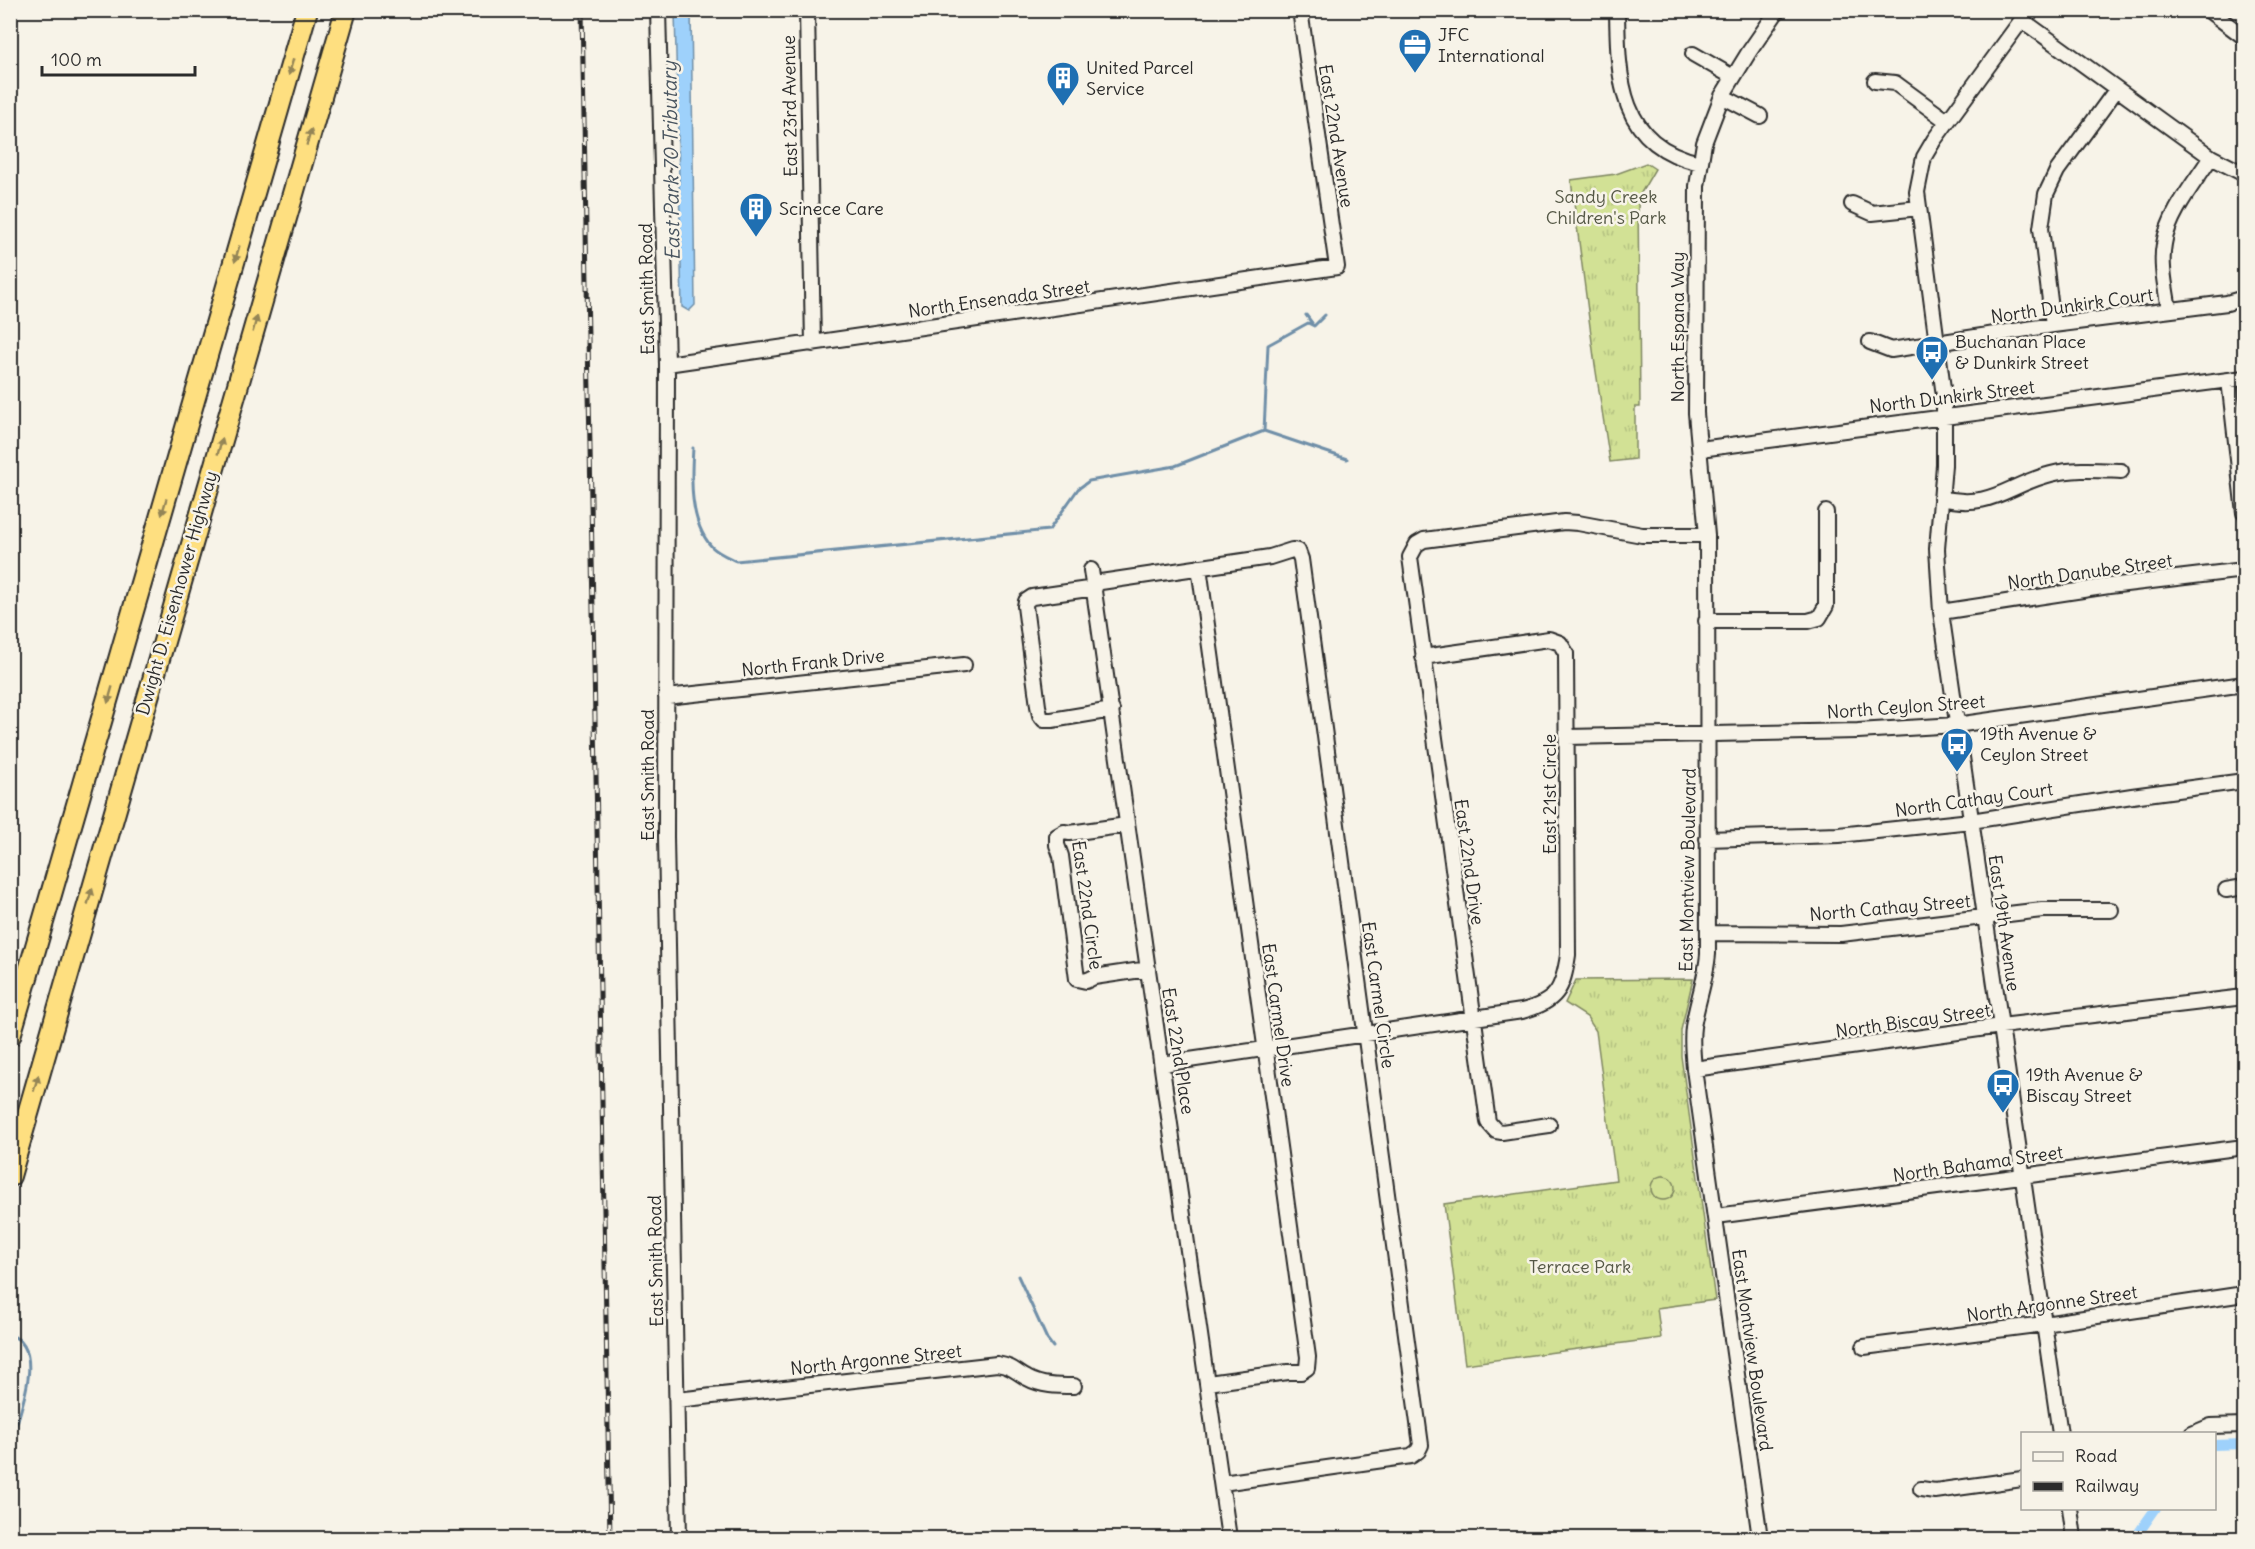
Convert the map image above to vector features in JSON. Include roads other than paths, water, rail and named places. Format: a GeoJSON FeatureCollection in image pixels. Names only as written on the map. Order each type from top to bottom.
{"type":"FeatureCollection","features":[{"type":"Feature","properties":{"kind":"highway","name":"Dwight D. Eisenhower Highway"},"geometry":{"type":"LineString","coordinates":[[10,1036],[307,10]]}},
{"type":"Feature","properties":{"kind":"highway","name":"Dwight D. Eisenhower Highway"},"geometry":{"type":"LineString","coordinates":[[10,1176],[346,10]]}},
{"type":"Feature","properties":{"kind":"street","name":"East Smith Road"},"geometry":{"type":"LineString","coordinates":[[658,10],[667,364],[666,837],[679,1539]]}},
{"type":"Feature","properties":{"kind":"street","name":"East 23rd Avenue"},"geometry":{"type":"LineString","coordinates":[[807,10],[813,344]]}},
{"type":"Feature","properties":{"kind":"street","name":"East 22nd Avenue"},"geometry":{"type":"LineString","coordinates":[[1300,10],[1337,267]]}},
{"type":"Feature","properties":{"kind":"street"},"geometry":{"type":"LineString","coordinates":[[1617,10],[1620,75],[1631,112],[1644,134],[1654,144],[1673,156],[1700,163]]}},
{"type":"Feature","properties":{"kind":"street","name":"North Espana Way"},"geometry":{"type":"LineString","coordinates":[[1700,449],[1696,413],[1695,321],[1696,201],[1700,163],[1709,129],[1722,96],[1778,10]]}},
{"type":"Feature","properties":{"kind":"street"},"geometry":{"type":"LineString","coordinates":[[2208,10],[2244,37]]}},
{"type":"Feature","properties":{"kind":"street"},"geometry":{"type":"LineString","coordinates":[[2026,15],[2116,90],[2211,157],[2244,174]]}},
{"type":"Feature","properties":{"kind":"street","name":"East 19th Avenue"},"geometry":{"type":"LineString","coordinates":[[2026,15],[1947,121],[1924,158],[1917,192],[1944,396],[1944,465],[1937,549],[1941,612],[2060,1432]]}},
{"type":"Feature","properties":{"kind":"street"},"geometry":{"type":"LineString","coordinates":[[1693,54],[1733,77]]}},
{"type":"Feature","properties":{"kind":"street"},"geometry":{"type":"LineString","coordinates":[[1875,81],[1895,83],[1947,121]]}},
{"type":"Feature","properties":{"kind":"street"},"geometry":{"type":"LineString","coordinates":[[2053,325],[2041,228],[2046,194],[2057,171],[2116,90]]}},
{"type":"Feature","properties":{"kind":"street"},"geometry":{"type":"LineString","coordinates":[[1722,96],[1760,116]]}},
{"type":"Feature","properties":{"kind":"street"},"geometry":{"type":"LineString","coordinates":[[2169,310],[2163,262],[2166,235],[2173,218],[2211,157]]}},
{"type":"Feature","properties":{"kind":"street"},"geometry":{"type":"LineString","coordinates":[[1852,204],[1872,213],[1919,208]]}},
{"type":"Feature","properties":{"kind":"street","name":"North Ensenada Street"},"geometry":{"type":"LineString","coordinates":[[667,364],[1337,267]]}},
{"type":"Feature","properties":{"kind":"street","name":"North Dunkirk Court"},"geometry":{"type":"LineString","coordinates":[[1870,342],[1891,350],[2053,325],[2227,303],[2244,298]]}},
{"type":"Feature","properties":{"kind":"street","name":"North Dunkirk Street"},"geometry":{"type":"LineString","coordinates":[[1700,449],[2244,378]]}},
{"type":"Feature","properties":{"kind":"street"},"geometry":{"type":"LineString","coordinates":[[2229,380],[2244,513]]}},
{"type":"Feature","properties":{"kind":"street","name":"East Montview Boulevard"},"geometry":{"type":"LineString","coordinates":[[1700,449],[1707,535],[1708,964],[1693,1028],[1694,1069],[1760,1539]]}},
{"type":"Feature","properties":{"kind":"street"},"geometry":{"type":"LineString","coordinates":[[1941,498],[1977,502],[2005,494],[2053,473],[2077,470],[2121,471]]}},
{"type":"Feature","properties":{"kind":"street"},"geometry":{"type":"LineString","coordinates":[[1706,621],[1808,621],[1820,618],[1826,606],[1826,512]]}},
{"type":"Feature","properties":{"kind":"street","name":"East 22nd Drive"},"geometry":{"type":"LineString","coordinates":[[1549,1125],[1502,1132],[1491,1127],[1488,1122],[1410,557],[1417,544],[1430,539],[1564,522],[1578,522],[1642,536],[1707,535]]}},
{"type":"Feature","properties":{"kind":"street","name":"East Carmel Circle"},"geometry":{"type":"LineString","coordinates":[[1093,581],[1270,557],[1292,550],[1298,551],[1301,559],[1421,1445],[1416,1454],[1411,1456],[1222,1483]]}},
{"type":"Feature","properties":{"kind":"street","name":"East Carmel Drive"},"geometry":{"type":"LineString","coordinates":[[1198,567],[1308,1358],[1307,1368],[1301,1372],[1208,1383]]}},
{"type":"Feature","properties":{"kind":"street","name":"North Danube Street"},"geometry":{"type":"LineString","coordinates":[[1941,612],[2109,586],[2244,570]]}},
{"type":"Feature","properties":{"kind":"street"},"geometry":{"type":"LineString","coordinates":[[1093,581],[1032,597],[1026,601],[1036,695],[1040,715],[1044,720],[1112,710]]}},
{"type":"Feature","properties":{"kind":"street","name":"East 22nd Place"},"geometry":{"type":"LineString","coordinates":[[1093,581],[1229,1539]]}},
{"type":"Feature","properties":{"kind":"street","name":"East 21st Circle"},"geometry":{"type":"LineString","coordinates":[[1423,657],[1538,640],[1553,640],[1560,643],[1566,653],[1568,956],[1563,983],[1556,994],[1537,1007],[1473,1017]]}},
{"type":"Feature","properties":{"kind":"street","name":"North Frank Drive"},"geometry":{"type":"LineString","coordinates":[[666,697],[964,664]]}},
{"type":"Feature","properties":{"kind":"street","name":"North Ceylon Street"},"geometry":{"type":"LineString","coordinates":[[1567,737],[1858,731],[1956,725],[2244,684]]}},
{"type":"Feature","properties":{"kind":"street","name":"North Cathay Court"},"geometry":{"type":"LineString","coordinates":[[1707,839],[1839,835],[1971,821],[2244,781]]}},
{"type":"Feature","properties":{"kind":"street","name":"East 22nd Circle"},"geometry":{"type":"LineString","coordinates":[[1127,825],[1064,832],[1057,836],[1057,845],[1061,856],[1077,979],[1086,981],[1094,977],[1148,969]]}},
{"type":"Feature","properties":{"kind":"street"},"geometry":{"type":"LineString","coordinates":[[2226,890],[2244,887]]}},
{"type":"Feature","properties":{"kind":"street","name":"North Cathay Street"},"geometry":{"type":"LineString","coordinates":[[1708,933],[1841,934],[2043,910],[2110,910]]}},
{"type":"Feature","properties":{"kind":"street","name":"North Biscay Street"},"geometry":{"type":"LineString","coordinates":[[1694,1069],[2001,1026],[2244,997]]}},
{"type":"Feature","properties":{"kind":"street"},"geometry":{"type":"LineString","coordinates":[[1162,1064],[1473,1017]]}},
{"type":"Feature","properties":{"kind":"street","name":"North Bahama Street"},"geometry":{"type":"LineString","coordinates":[[1716,1216],[2244,1147]]}},
{"type":"Feature","properties":{"kind":"street","name":"North Argonne Street"},"geometry":{"type":"LineString","coordinates":[[1864,1347],[2044,1324],[2244,1294]]}},
{"type":"Feature","properties":{"kind":"street","name":"North Argonne Street"},"geometry":{"type":"LineString","coordinates":[[677,1400],[997,1364],[1013,1367],[1026,1378],[1038,1382],[1074,1386]]}},
{"type":"Feature","properties":{"kind":"street"},"geometry":{"type":"LineString","coordinates":[[2197,1432],[2211,1426],[2244,1425]]}},
{"type":"Feature","properties":{"kind":"street"},"geometry":{"type":"LineString","coordinates":[[1921,1489],[1935,1491],[2021,1479]]}},
{"type":"Feature","properties":{"kind":"street"},"geometry":{"type":"LineString","coordinates":[[2070,1510],[2074,1539]]}},
{"type":"Feature","properties":{"kind":"water"},"geometry":{"type":"Polygon","coordinates":[[[675,11],[691,11],[695,305],[689,311],[682,307],[675,11]]]}},
{"type":"Feature","properties":{"kind":"waterway"},"geometry":{"type":"LineString","coordinates":[[1306,315],[1312,323]]}},
{"type":"Feature","properties":{"kind":"waterway"},"geometry":{"type":"LineString","coordinates":[[693,448],[693,500],[699,525],[704,537],[712,547],[736,561],[1049,530],[1078,489],[1089,481],[1175,466],[1264,431],[1268,345],[1308,323],[1314,326],[1325,315]]}},
{"type":"Feature","properties":{"kind":"waterway"},"geometry":{"type":"LineString","coordinates":[[1264,431],[1347,459]]}},
{"type":"Feature","properties":{"kind":"waterway"},"geometry":{"type":"LineString","coordinates":[[1018,1276],[1047,1339],[1053,1347]]}},
{"type":"Feature","properties":{"kind":"waterway"},"geometry":{"type":"LineString","coordinates":[[10,1335],[21,1342],[27,1353],[29,1368],[24,1401],[10,1445]]}},
{"type":"Feature","properties":{"kind":"waterway"},"geometry":{"type":"LineString","coordinates":[[2216,1445],[2244,1444]]}},
{"type":"Feature","properties":{"kind":"waterway"},"geometry":{"type":"LineString","coordinates":[[2135,1538],[2155,1510]]}},
{"type":"Feature","properties":{"kind":"railway"},"geometry":{"type":"LineString","coordinates":[[582,10],[610,1538]]}},
{"type":"Feature","properties":{"kind":"place","name":"JFC International"},"geometry":{"type":"Point","coordinates":[1415,74]}},
{"type":"Feature","properties":{"kind":"place","name":"United Parcel Service"},"geometry":{"type":"Point","coordinates":[1063,107]}},
{"type":"Feature","properties":{"kind":"place","name":"Scinece Care"},"geometry":{"type":"Point","coordinates":[756,238]}},
{"type":"Feature","properties":{"kind":"place","name":"Buchanan Place & Dunkirk Street"},"geometry":{"type":"Point","coordinates":[1932,381]}},
{"type":"Feature","properties":{"kind":"place","name":"19th Avenue & Ceylon Street"},"geometry":{"type":"Point","coordinates":[1957,773]}},
{"type":"Feature","properties":{"kind":"place","name":"19th Avenue & Biscay Street"},"geometry":{"type":"Point","coordinates":[2003,1114]}},
{"type":"Feature","properties":{"kind":"water label","name":"East Park 70 Tributary"},"geometry":{"type":"Point","coordinates":[671,161]}},
{"type":"Feature","properties":{"kind":"park label","name":"Sandy Creek Children's Park"},"geometry":{"type":"Point","coordinates":[1606,207]}},
{"type":"Feature","properties":{"kind":"park label","name":"Terrace Park"},"geometry":{"type":"Point","coordinates":[1580,1267]}}]}
